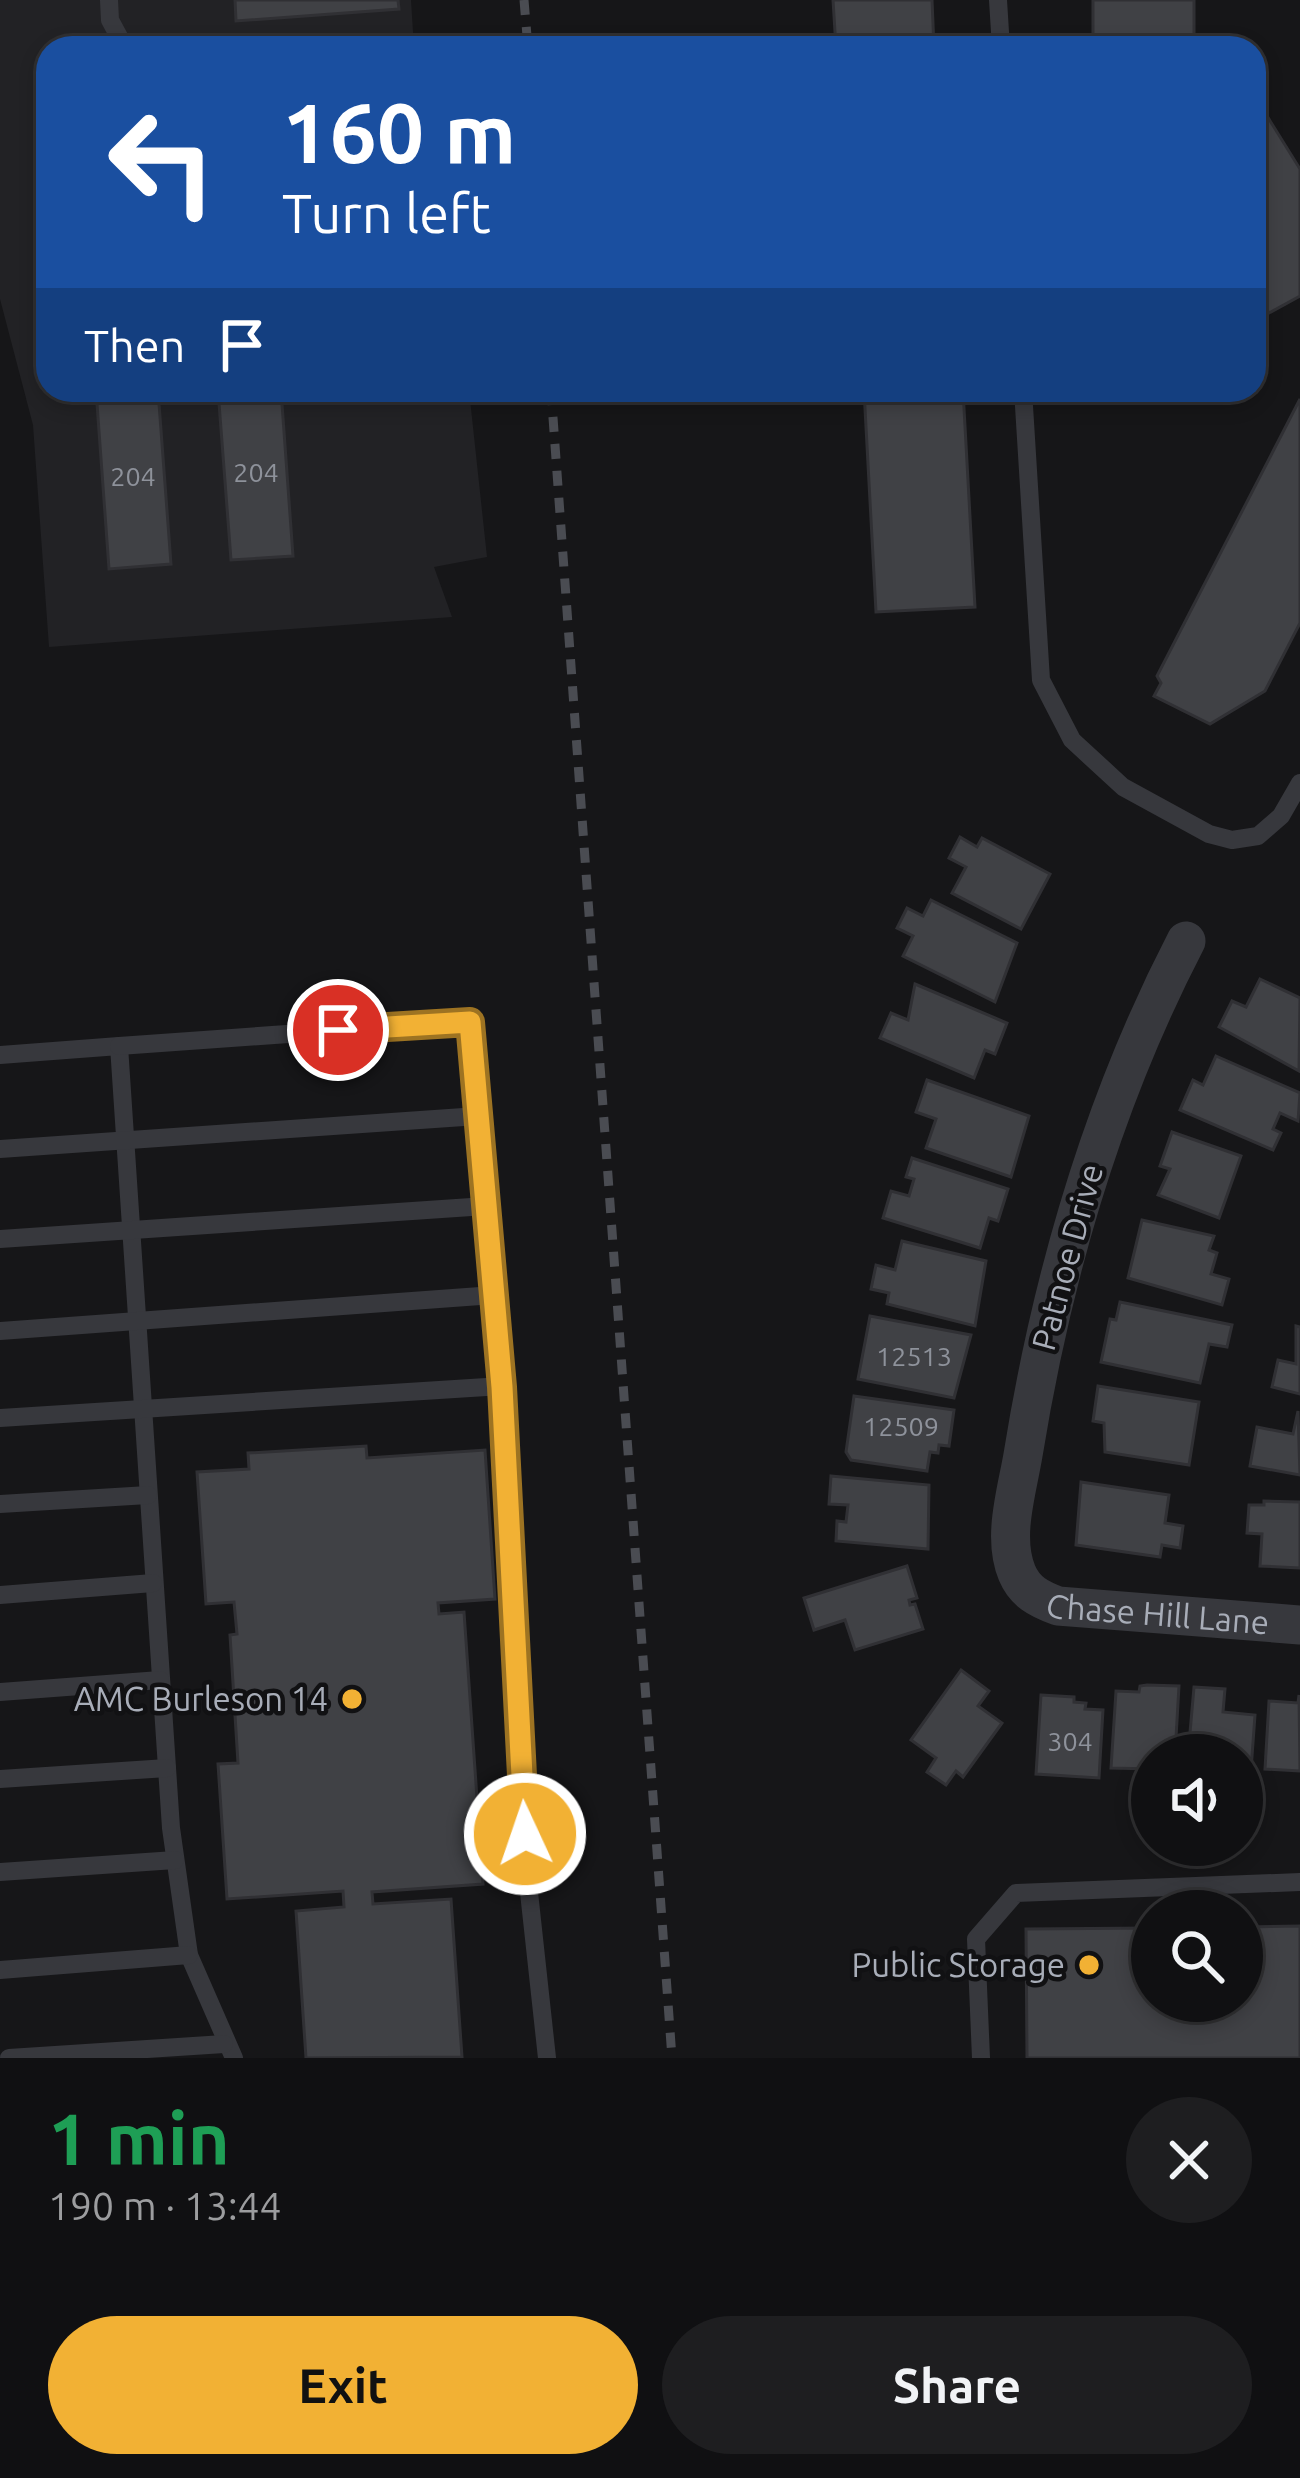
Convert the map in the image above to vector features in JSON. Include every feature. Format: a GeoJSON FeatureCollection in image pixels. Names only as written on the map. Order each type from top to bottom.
{"type":"FeatureCollection","features":[{"type":"Feature","properties":{"kind":"street","name":"Patnoe Drive"},"geometry":{"type":"LineString","coordinates":[[1024,1586],[1010,1548],[1044,1323],[1079,1197],[1148,1012],[1186,940]]}},
{"type":"Feature","properties":{"kind":"street","name":"Chase Hill Lane"},"geometry":{"type":"LineString","coordinates":[[1024,1586],[1058,1606],[1300,1624]]}},
{"type":"Feature","properties":{"kind":"lane"},"geometry":{"type":"LineString","coordinates":[[109,0],[110,20],[119,36]]}},
{"type":"Feature","properties":{"kind":"lane"},"geometry":{"type":"LineString","coordinates":[[998,0],[1000,36]]}},
{"type":"Feature","properties":{"kind":"lane"},"geometry":{"type":"LineString","coordinates":[[1024,402],[1041,680],[1072,740],[1123,787],[1209,834],[1232,840],[1258,836],[1280,816],[1300,783]]}},
{"type":"Feature","properties":{"kind":"lane"},"geometry":{"type":"LineString","coordinates":[[0,1055],[470,1022],[502,1387],[527,1874],[547,2058]]}},
{"type":"Feature","properties":{"kind":"lane"},"geometry":{"type":"LineString","coordinates":[[9,2058],[229,2051],[189,1955],[176,1860],[119,1046]]}},
{"type":"Feature","properties":{"kind":"lane"},"geometry":{"type":"LineString","coordinates":[[0,1149],[478,1116]]}},
{"type":"Feature","properties":{"kind":"lane"},"geometry":{"type":"LineString","coordinates":[[0,1239],[486,1206]]}},
{"type":"Feature","properties":{"kind":"lane"},"geometry":{"type":"LineString","coordinates":[[0,1331],[494,1295]]}},
{"type":"Feature","properties":{"kind":"lane"},"geometry":{"type":"LineString","coordinates":[[0,1418],[502,1387]]}},
{"type":"Feature","properties":{"kind":"lane"},"geometry":{"type":"LineString","coordinates":[[0,1504],[148,1496]]}},
{"type":"Feature","properties":{"kind":"lane"},"geometry":{"type":"LineString","coordinates":[[0,1595],[153,1583]]}},
{"type":"Feature","properties":{"kind":"lane"},"geometry":{"type":"LineString","coordinates":[[0,1692],[160,1679]]}},
{"type":"Feature","properties":{"kind":"lane"},"geometry":{"type":"LineString","coordinates":[[0,1779],[167,1768]]}},
{"type":"Feature","properties":{"kind":"lane"},"geometry":{"type":"LineString","coordinates":[[0,1872],[176,1860]]}},
{"type":"Feature","properties":{"kind":"lane"},"geometry":{"type":"LineString","coordinates":[[981,2058],[976,1939],[1016,1893],[1300,1882]]}},
{"type":"Feature","properties":{"kind":"lane"},"geometry":{"type":"LineString","coordinates":[[0,1970],[189,1955]]}},
{"type":"Feature","properties":{"kind":"shaded area"},"geometry":{"type":"Polygon","coordinates":[[[0,0],[411,0],[413,36],[36,36],[36,402],[470,402],[487,557],[434,567],[452,617],[49,647],[33,425],[0,299],[0,0]]]}},
{"type":"Feature","properties":{"kind":"building"},"geometry":{"type":"Polygon","coordinates":[[[235,0],[398,0],[399,9],[236,21],[235,0]]]}},
{"type":"Feature","properties":{"kind":"building"},"geometry":{"type":"Polygon","coordinates":[[[833,0],[932,0],[934,36],[835,36],[833,0]]]}},
{"type":"Feature","properties":{"kind":"building"},"geometry":{"type":"Polygon","coordinates":[[[1093,0],[1194,0],[1194,36],[1093,36],[1093,0]]]}},
{"type":"Feature","properties":{"kind":"building"},"geometry":{"type":"Polygon","coordinates":[[[1266,114],[1300,169],[1300,296],[1269,313],[1266,114]]]}},
{"type":"Feature","properties":{"kind":"building"},"geometry":{"type":"Polygon","coordinates":[[[1300,399],[1300,623],[1265,691],[1210,724],[1154,696],[1161,683],[1157,676],[1300,399]]]}},
{"type":"Feature","properties":{"kind":"building"},"geometry":{"type":"Polygon","coordinates":[[[97,402],[159,402],[171,564],[109,569],[97,402]]]}},
{"type":"Feature","properties":{"kind":"building"},"geometry":{"type":"Polygon","coordinates":[[[219,402],[282,402],[293,556],[231,560],[219,402]]]}},
{"type":"Feature","properties":{"kind":"building"},"geometry":{"type":"Polygon","coordinates":[[[865,402],[964,402],[975,607],[876,612],[865,402]]]}},
{"type":"Feature","properties":{"kind":"building"},"geometry":{"type":"Polygon","coordinates":[[[960,837],[977,847],[982,838],[1050,874],[1021,929],[952,893],[966,867],[949,858],[960,837]]]}},
{"type":"Feature","properties":{"kind":"building"},"geometry":{"type":"Polygon","coordinates":[[[931,900],[1017,943],[995,1002],[903,956],[913,936],[897,928],[907,908],[923,916],[931,900]]]}},
{"type":"Feature","properties":{"kind":"building"},"geometry":{"type":"Polygon","coordinates":[[[1260,979],[1300,998],[1299,1071],[1219,1027],[1232,1001],[1246,1007],[1260,979]]]}},
{"type":"Feature","properties":{"kind":"building"},"geometry":{"type":"Polygon","coordinates":[[[915,984],[1007,1023],[995,1054],[985,1050],[974,1078],[880,1038],[891,1013],[908,1020],[915,984]]]}},
{"type":"Feature","properties":{"kind":"building"},"geometry":{"type":"Polygon","coordinates":[[[1216,1056],[1300,1093],[1298,1121],[1280,1113],[1273,1129],[1281,1133],[1273,1150],[1180,1110],[1193,1080],[1203,1085],[1216,1056]]]}},
{"type":"Feature","properties":{"kind":"building"},"geometry":{"type":"Polygon","coordinates":[[[927,1080],[1029,1116],[1011,1177],[926,1148],[936,1119],[916,1112],[927,1080]]]}},
{"type":"Feature","properties":{"kind":"building"},"geometry":{"type":"Polygon","coordinates":[[[1172,1132],[1241,1156],[1219,1218],[1158,1195],[1170,1169],[1160,1166],[1172,1132]]]}},
{"type":"Feature","properties":{"kind":"building"},"geometry":{"type":"Polygon","coordinates":[[[912,1158],[1008,1189],[998,1221],[989,1218],[980,1248],[883,1218],[891,1191],[909,1196],[914,1179],[906,1177],[912,1158]]]}},
{"type":"Feature","properties":{"kind":"building"},"geometry":{"type":"Polygon","coordinates":[[[1142,1220],[1214,1236],[1209,1250],[1217,1253],[1211,1274],[1229,1279],[1222,1305],[1128,1278],[1142,1220]]]}},
{"type":"Feature","properties":{"kind":"building"},"geometry":{"type":"Polygon","coordinates":[[[902,1241],[986,1261],[975,1326],[887,1304],[889,1293],[871,1289],[876,1265],[895,1270],[902,1241]]]}},
{"type":"Feature","properties":{"kind":"building"},"geometry":{"type":"Polygon","coordinates":[[[1120,1302],[1232,1325],[1227,1347],[1209,1344],[1200,1383],[1101,1362],[1110,1319],[1116,1320],[1120,1302]]]}},
{"type":"Feature","properties":{"kind":"building"},"geometry":{"type":"Polygon","coordinates":[[[870,1316],[971,1335],[954,1398],[858,1379],[870,1316]]]}},
{"type":"Feature","properties":{"kind":"building"},"geometry":{"type":"Polygon","coordinates":[[[1296,1326],[1300,1327],[1300,1394],[1272,1387],[1278,1360],[1296,1364],[1296,1326]]]}},
{"type":"Feature","properties":{"kind":"building"},"geometry":{"type":"Polygon","coordinates":[[[1098,1386],[1199,1402],[1189,1465],[1105,1452],[1104,1423],[1093,1421],[1098,1386]]]}},
{"type":"Feature","properties":{"kind":"building"},"geometry":{"type":"Polygon","coordinates":[[[854,1396],[954,1410],[949,1446],[939,1445],[938,1453],[930,1452],[927,1471],[851,1460],[846,1452],[854,1396]]]}},
{"type":"Feature","properties":{"kind":"building"},"geometry":{"type":"Polygon","coordinates":[[[1298,1411],[1300,1475],[1250,1466],[1257,1427],[1293,1434],[1298,1411]]]}},
{"type":"Feature","properties":{"kind":"building","name":"AMC Burleson 14"},"geometry":{"type":"Polygon","coordinates":[[[366,1446],[367,1458],[485,1450],[495,1599],[438,1603],[439,1614],[464,1612],[483,1884],[372,1892],[373,1904],[451,1899],[462,2057],[306,2058],[296,1911],[344,1907],[343,1891],[227,1899],[218,1764],[238,1763],[230,1635],[237,1634],[234,1602],[206,1604],[197,1472],[249,1469],[248,1453],[366,1446]]]}},
{"type":"Feature","properties":{"kind":"building"},"geometry":{"type":"Polygon","coordinates":[[[831,1476],[929,1485],[928,1549],[836,1541],[837,1521],[846,1522],[848,1505],[829,1504],[831,1476]]]}},
{"type":"Feature","properties":{"kind":"building"},"geometry":{"type":"Polygon","coordinates":[[[1081,1482],[1169,1495],[1165,1523],[1183,1526],[1180,1548],[1162,1545],[1160,1557],[1076,1545],[1081,1482]]]}},
{"type":"Feature","properties":{"kind":"building"},"geometry":{"type":"Polygon","coordinates":[[[1264,1501],[1300,1502],[1300,1568],[1260,1566],[1262,1534],[1247,1533],[1249,1505],[1264,1505],[1264,1501]]]}},
{"type":"Feature","properties":{"kind":"building"},"geometry":{"type":"Polygon","coordinates":[[[907,1566],[917,1598],[909,1600],[910,1605],[915,1604],[923,1629],[855,1650],[845,1620],[814,1630],[804,1598],[907,1566]]]}},
{"type":"Feature","properties":{"kind":"building"},"geometry":{"type":"Polygon","coordinates":[[[961,1670],[989,1691],[978,1706],[1002,1723],[963,1777],[956,1771],[946,1785],[927,1772],[936,1758],[911,1740],[961,1670]]]}},
{"type":"Feature","properties":{"kind":"building"},"geometry":{"type":"Polygon","coordinates":[[[1140,1686],[1179,1686],[1176,1734],[1131,1734],[1131,1768],[1111,1768],[1116,1691],[1139,1692],[1140,1686]]]}},
{"type":"Feature","properties":{"kind":"building"},"geometry":{"type":"Polygon","coordinates":[[[1194,1687],[1225,1689],[1223,1712],[1255,1715],[1254,1734],[1190,1734],[1194,1687]]]}},
{"type":"Feature","properties":{"kind":"building"},"geometry":{"type":"Polygon","coordinates":[[[1041,1695],[1074,1697],[1074,1702],[1086,1703],[1085,1709],[1103,1710],[1099,1778],[1036,1774],[1041,1695]]]}},
{"type":"Feature","properties":{"kind":"building"},"geometry":{"type":"Polygon","coordinates":[[[1299,1695],[1300,1771],[1265,1769],[1269,1701],[1298,1703],[1299,1695]]]}},
{"type":"Feature","properties":{"kind":"building","name":"Public Storage"},"geometry":{"type":"Polygon","coordinates":[[[1300,1926],[1300,2058],[1027,2058],[1026,1929],[1131,1928],[1131,2022],[1263,2022],[1263,1927],[1300,1926]]]}},
{"type":"Feature","properties":{"kind":"railway"},"geometry":{"type":"LineString","coordinates":[[524,0],[527,36]]}},
{"type":"Feature","properties":{"kind":"railway"},"geometry":{"type":"LineString","coordinates":[[552,402],[672,2058]]}},
{"type":"Feature","properties":{"kind":"place","name":"AMC Burleson 14"},"geometry":{"type":"Point","coordinates":[352,1699]}},
{"type":"Feature","properties":{"kind":"place","name":"Public Storage"},"geometry":{"type":"Point","coordinates":[1089,1965]}},
{"type":"Feature","properties":{"kind":"route"},"geometry":{"type":"LineString","coordinates":[[338,1030],[470,1022],[502,1387],[525,1834]]}}]}
